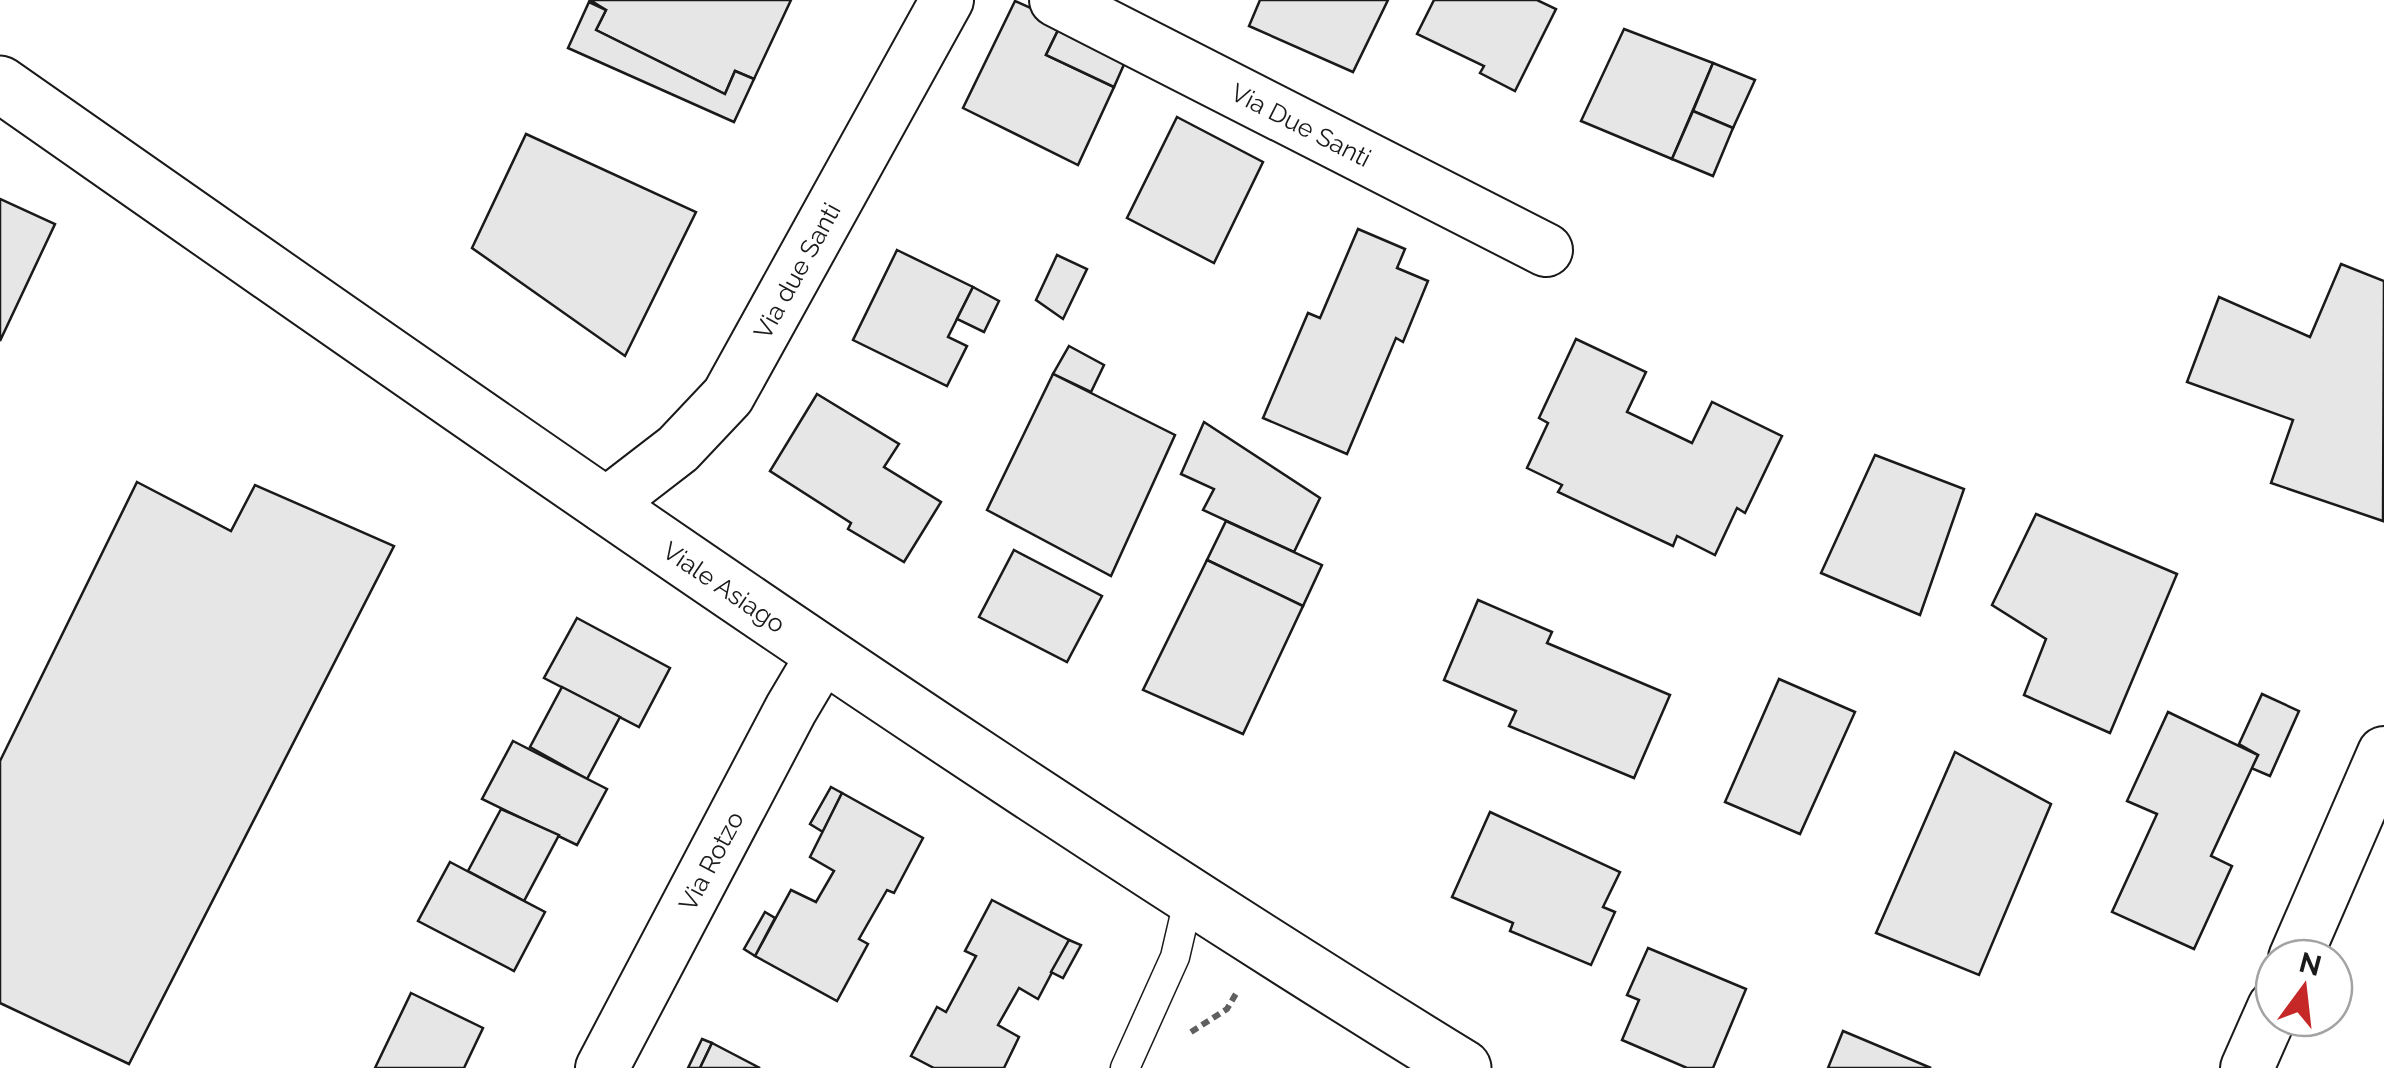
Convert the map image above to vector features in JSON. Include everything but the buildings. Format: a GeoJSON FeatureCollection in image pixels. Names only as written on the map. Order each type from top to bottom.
{"type":"FeatureCollection","features":[{"type":"Feature","properties":{"kind":"main road","name":"Viale Asiago"},"geometry":{"type":"LineString","coordinates":[[0,84],[823,655],[1189,898],[1463,1068]]}},
{"type":"Feature","properties":{"kind":"street","name":"Via due Santi"},"geometry":{"type":"LineString","coordinates":[[604,506],[678,448],[728,396],[947,0]]}},
{"type":"Feature","properties":{"kind":"street","name":"Via Due Santi"},"geometry":{"type":"LineString","coordinates":[[1056,0],[1546,250]]}},
{"type":"Feature","properties":{"kind":"street","name":"Via Rotzo"},"geometry":{"type":"LineString","coordinates":[[602,1068],[790,709],[823,655]]}},
{"type":"Feature","properties":{"kind":"street"},"geometry":{"type":"LineString","coordinates":[[2304,938],[2384,754]]}},
{"type":"Feature","properties":{"kind":"street"},"geometry":{"type":"LineString","coordinates":[[2248,1068],[2261,1038]]}},
{"type":"Feature","properties":{"kind":"lane"},"geometry":{"type":"LineString","coordinates":[[1125,1068],[1175,957],[1189,898]]}},
{"type":"Feature","properties":{"kind":"path"},"geometry":{"type":"LineString","coordinates":[[1188,1034],[1228,1009],[1242,982]]}}]}
